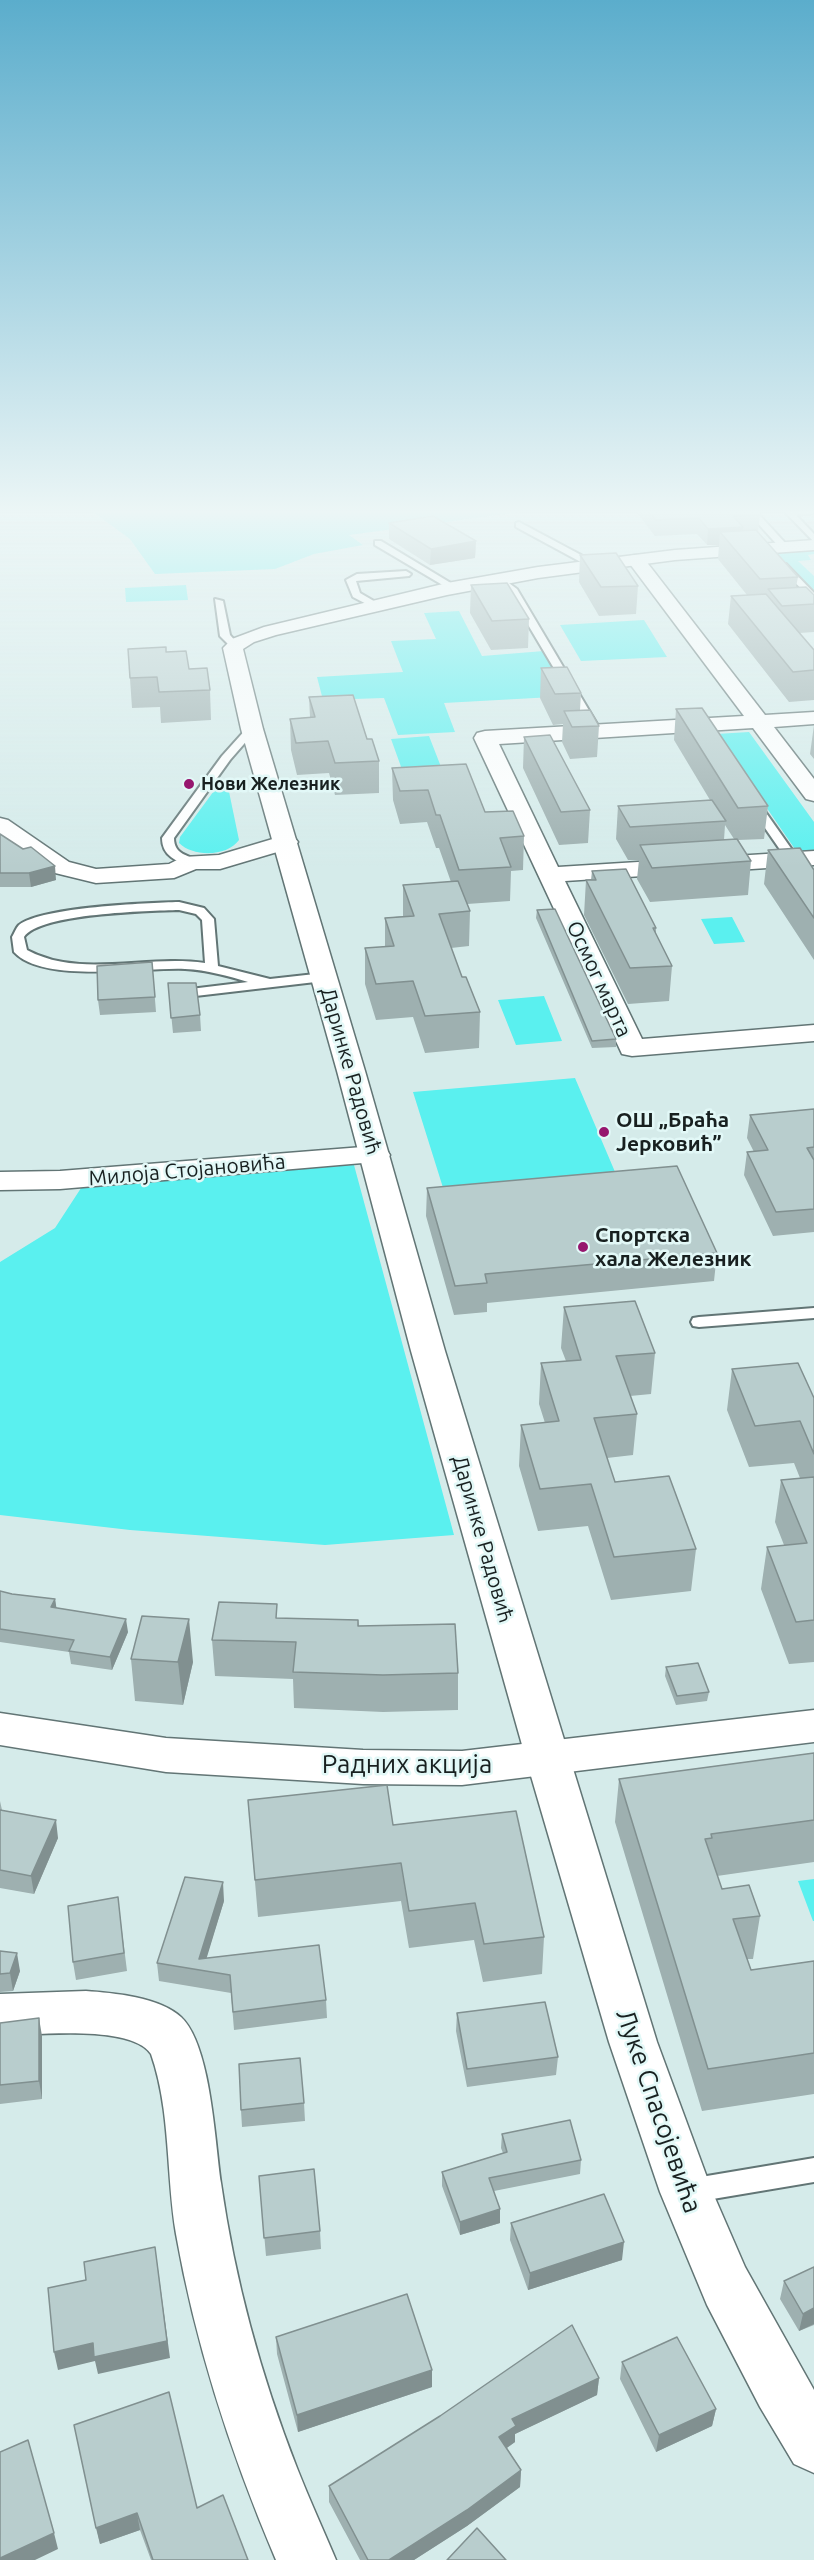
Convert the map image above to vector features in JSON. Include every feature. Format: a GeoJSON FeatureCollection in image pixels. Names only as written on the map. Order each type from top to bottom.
{"type":"FeatureCollection","features":[{"type":"Feature","properties":{"kind":"street"},"geometry":{"type":"LineString","coordinates":[[234,645],[249,638],[283,628]]}},
{"type":"Feature","properties":{"kind":"street"},"geometry":{"type":"LineString","coordinates":[[688,628],[760,722],[792,750],[814,794]]}},
{"type":"Feature","properties":{"kind":"street","name":"Даринке Радовић"},"geometry":{"type":"LineString","coordinates":[[234,645],[234,656],[252,729],[375,1155],[428,1351],[548,1760]]}},
{"type":"Feature","properties":{"kind":"street","name":"Осмог марта"},"geometry":{"type":"LineString","coordinates":[[814,718],[702,730],[597,731],[485,738],[632,1048],[814,1033]]}},
{"type":"Feature","properties":{"kind":"street"},"geometry":{"type":"LineString","coordinates":[[6,835],[60,867],[87,875],[161,873],[183,868],[192,862],[220,862],[286,842]]}},
{"type":"Feature","properties":{"kind":"street"},"geometry":{"type":"LineString","coordinates":[[550,875],[803,858]]}},
{"type":"Feature","properties":{"kind":"street","name":"Милоја Стојановића"},"geometry":{"type":"LineString","coordinates":[[0,1181],[60,1180],[375,1155]]}},
{"type":"Feature","properties":{"kind":"street","name":"Радних акција"},"geometry":{"type":"LineString","coordinates":[[0,1729],[166,1755],[363,1767],[462,1768],[548,1760],[814,1726]]}},
{"type":"Feature","properties":{"kind":"street","name":"Луке Спасојевића"},"geometry":{"type":"LineString","coordinates":[[548,1760],[633,2042],[686,2192],[726,2286],[780,2387],[814,2444]]}},
{"type":"Feature","properties":{"kind":"street"},"geometry":{"type":"LineString","coordinates":[[0,2015],[102,2014],[132,2017],[161,2031],[174,2046],[183,2089],[200,2220],[220,2322],[282,2507],[306,2560]]}},
{"type":"Feature","properties":{"kind":"lane"},"geometry":{"type":"LineString","coordinates":[[223,628],[225,636],[234,645]]}},
{"type":"Feature","properties":{"kind":"lane"},"geometry":{"type":"LineString","coordinates":[[535,628],[597,731]]}},
{"type":"Feature","properties":{"kind":"lane"},"geometry":{"type":"LineString","coordinates":[[192,862],[174,855],[168,838],[226,758],[252,729]]}},
{"type":"Feature","properties":{"kind":"lane"},"geometry":{"type":"LineString","coordinates":[[746,792],[803,858],[814,890]]}},
{"type":"Feature","properties":{"kind":"lane"},"geometry":{"type":"LineString","coordinates":[[212,968],[208,919],[200,911],[179,906],[58,916],[24,928],[18,937],[21,952],[32,961],[48,965],[72,967],[187,965],[212,968],[268,983]]}},
{"type":"Feature","properties":{"kind":"lane"},"geometry":{"type":"LineString","coordinates":[[187,993],[324,977]]}},
{"type":"Feature","properties":{"kind":"lane"},"geometry":{"type":"LineString","coordinates":[[699,1323],[812,1317]]}},
{"type":"Feature","properties":{"kind":"lane"},"geometry":{"type":"LineString","coordinates":[[686,2192],[814,2170]]}},
{"type":"Feature","properties":{"kind":"shaded area"},"geometry":{"type":"Polygon","coordinates":[[[431,628],[468,628],[482,656],[544,651],[571,696],[444,703],[455,732],[398,735],[384,698],[323,700],[317,677],[403,672],[391,641],[436,639],[431,628]]]}},
{"type":"Feature","properties":{"kind":"shaded area"},"geometry":{"type":"Polygon","coordinates":[[[562,628],[649,628],[667,657],[581,661],[562,628]]]}},
{"type":"Feature","properties":{"kind":"shaded area"},"geometry":{"type":"Polygon","coordinates":[[[749,732],[814,822],[814,854],[799,855],[716,734],[749,732]]]}},
{"type":"Feature","properties":{"kind":"shaded area"},"geometry":{"type":"Polygon","coordinates":[[[429,736],[443,772],[404,775],[391,739],[429,736]]]}},
{"type":"Feature","properties":{"kind":"shaded area"},"geometry":{"type":"Polygon","coordinates":[[[222,780],[227,782],[239,840],[227,850],[218,852],[201,853],[185,848],[179,843],[180,837],[222,780]]]}},
{"type":"Feature","properties":{"kind":"shaded area"},"geometry":{"type":"Polygon","coordinates":[[[732,917],[745,942],[714,944],[701,919],[732,917]]]}},
{"type":"Feature","properties":{"kind":"shaded area"},"geometry":{"type":"Polygon","coordinates":[[[544,996],[562,1041],[516,1045],[498,1000],[544,996]]]}},
{"type":"Feature","properties":{"kind":"shaded area"},"geometry":{"type":"Polygon","coordinates":[[[575,1078],[624,1193],[450,1210],[413,1092],[575,1078]]]}},
{"type":"Feature","properties":{"kind":"shaded area"},"geometry":{"type":"Polygon","coordinates":[[[354,1165],[454,1535],[325,1545],[130,1530],[0,1515],[0,1262],[55,1228],[83,1185],[354,1165]]]}},
{"type":"Feature","properties":{"kind":"shaded area"},"geometry":{"type":"Polygon","coordinates":[[[814,1879],[814,1921],[813,1921],[798,1881],[814,1879]]]}},
{"type":"Feature","properties":{"kind":"building"},"geometry":{"type":"Polygon","coordinates":[[[757,628],[796,628],[814,650],[814,670],[793,672],[757,628]]]}},
{"type":"Feature","properties":{"kind":"building"},"geometry":{"type":"Polygon","coordinates":[[[166,647],[166,652],[186,651],[189,669],[207,668],[210,690],[159,692],[157,677],[130,678],[128,649],[166,647]]]}},
{"type":"Feature","properties":{"kind":"building"},"geometry":{"type":"Polygon","coordinates":[[[567,667],[581,693],[555,694],[541,668],[567,667]]]}},
{"type":"Feature","properties":{"kind":"building"},"geometry":{"type":"Polygon","coordinates":[[[353,695],[367,739],[372,739],[379,761],[335,763],[328,741],[296,743],[290,719],[315,717],[309,697],[353,695]]]}},
{"type":"Feature","properties":{"kind":"building"},"geometry":{"type":"Polygon","coordinates":[[[702,708],[768,806],[738,808],[676,709],[702,708]]]}},
{"type":"Feature","properties":{"kind":"building"},"geometry":{"type":"Polygon","coordinates":[[[590,710],[599,726],[572,727],[564,711],[590,710]]]}},
{"type":"Feature","properties":{"kind":"building"},"geometry":{"type":"Polygon","coordinates":[[[550,735],[590,810],[561,812],[524,737],[550,735]]]}},
{"type":"Feature","properties":{"kind":"building"},"geometry":{"type":"Polygon","coordinates":[[[466,764],[485,812],[513,811],[524,836],[500,838],[511,867],[459,870],[440,815],[436,815],[428,790],[400,791],[392,768],[466,764]]]}},
{"type":"Feature","properties":{"kind":"building"},"geometry":{"type":"Polygon","coordinates":[[[712,800],[726,821],[630,827],[618,806],[712,800]]]}},
{"type":"Feature","properties":{"kind":"building"},"geometry":{"type":"Polygon","coordinates":[[[0,834],[23,849],[31,847],[55,866],[29,873],[0,873],[0,834]]]}},
{"type":"Feature","properties":{"kind":"building"},"geometry":{"type":"Polygon","coordinates":[[[737,839],[751,861],[652,868],[640,845],[737,839]]]}},
{"type":"Feature","properties":{"kind":"building"},"geometry":{"type":"Polygon","coordinates":[[[800,848],[814,870],[814,918],[768,850],[800,848]]]}},
{"type":"Feature","properties":{"kind":"building"},"geometry":{"type":"Polygon","coordinates":[[[626,869],[656,928],[653,928],[672,966],[630,968],[586,880],[596,880],[592,871],[626,869]]]}},
{"type":"Feature","properties":{"kind":"building"},"geometry":{"type":"Polygon","coordinates":[[[458,881],[470,911],[439,914],[462,977],[466,977],[480,1012],[425,1016],[413,981],[376,984],[365,948],[394,946],[385,918],[414,916],[403,885],[458,881]]]}},
{"type":"Feature","properties":{"kind":"building"},"geometry":{"type":"Polygon","coordinates":[[[555,909],[616,1039],[592,1041],[537,910],[555,909]]]}},
{"type":"Feature","properties":{"kind":"building"},"geometry":{"type":"Polygon","coordinates":[[[152,962],[155,997],[98,1000],[97,966],[152,962]]]}},
{"type":"Feature","properties":{"kind":"building"},"geometry":{"type":"Polygon","coordinates":[[[168,983],[196,983],[200,1015],[171,1018],[168,983]]]}},
{"type":"Feature","properties":{"kind":"building"},"geometry":{"type":"Polygon","coordinates":[[[814,1109],[814,1147],[807,1148],[814,1160],[814,1209],[776,1212],[747,1152],[768,1150],[750,1115],[814,1109]]]}},
{"type":"Feature","properties":{"kind":"building"},"geometry":{"type":"Polygon","coordinates":[[[677,1166],[717,1253],[485,1274],[487,1283],[455,1286],[427,1188],[677,1166]]]}},
{"type":"Feature","properties":{"kind":"building"},"geometry":{"type":"Polygon","coordinates":[[[635,1301],[655,1353],[616,1356],[637,1414],[594,1418],[615,1482],[669,1476],[696,1549],[614,1557],[591,1484],[540,1489],[521,1425],[559,1421],[541,1363],[581,1360],[564,1307],[635,1301]]]}},
{"type":"Feature","properties":{"kind":"building"},"geometry":{"type":"Polygon","coordinates":[[[798,1363],[814,1398],[814,1454],[800,1421],[755,1426],[732,1369],[798,1363]]]}},
{"type":"Feature","properties":{"kind":"building"},"geometry":{"type":"Polygon","coordinates":[[[814,1477],[814,1620],[796,1622],[767,1547],[807,1543],[781,1480],[814,1477]]]}},
{"type":"Feature","properties":{"kind":"building"},"geometry":{"type":"Polygon","coordinates":[[[0,1591],[55,1599],[51,1607],[126,1619],[110,1657],[69,1651],[74,1640],[0,1629],[0,1591]]]}},
{"type":"Feature","properties":{"kind":"building"},"geometry":{"type":"Polygon","coordinates":[[[219,1602],[277,1604],[276,1618],[358,1620],[358,1626],[455,1624],[458,1673],[383,1675],[293,1672],[296,1642],[212,1640],[219,1602]]]}},
{"type":"Feature","properties":{"kind":"building"},"geometry":{"type":"Polygon","coordinates":[[[142,1616],[189,1619],[178,1662],[131,1659],[142,1616]]]}},
{"type":"Feature","properties":{"kind":"building"},"geometry":{"type":"Polygon","coordinates":[[[698,1663],[709,1692],[677,1696],[666,1667],[698,1663]]]}},
{"type":"Feature","properties":{"kind":"building"},"geometry":{"type":"Polygon","coordinates":[[[814,1753],[814,1820],[711,1834],[712,1838],[705,1839],[722,1889],[749,1885],[760,1916],[733,1919],[751,1970],[814,1961],[814,2053],[708,2069],[619,1779],[814,1753]]]}},
{"type":"Feature","properties":{"kind":"building"},"geometry":{"type":"Polygon","coordinates":[[[387,1785],[393,1825],[516,1811],[544,1937],[484,1944],[475,1903],[409,1911],[401,1863],[255,1880],[248,1800],[387,1785]]]}},
{"type":"Feature","properties":{"kind":"building"},"geometry":{"type":"Polygon","coordinates":[[[0,1810],[56,1820],[31,1876],[0,1870],[0,1810]]]}},
{"type":"Feature","properties":{"kind":"building"},"geometry":{"type":"Polygon","coordinates":[[[185,1877],[223,1882],[199,1959],[319,1945],[326,2000],[233,2012],[230,1975],[157,1963],[185,1877]]]}},
{"type":"Feature","properties":{"kind":"building"},"geometry":{"type":"Polygon","coordinates":[[[118,1897],[124,1953],[73,1962],[68,1906],[118,1897]]]}},
{"type":"Feature","properties":{"kind":"building"},"geometry":{"type":"Polygon","coordinates":[[[0,1951],[17,1953],[10,1973],[0,1974],[0,1951]]]}},
{"type":"Feature","properties":{"kind":"building"},"geometry":{"type":"Polygon","coordinates":[[[545,2002],[558,2057],[467,2069],[457,2013],[545,2002]]]}},
{"type":"Feature","properties":{"kind":"building"},"geometry":{"type":"Polygon","coordinates":[[[39,2018],[39,2081],[0,2085],[0,2023],[39,2018]]]}},
{"type":"Feature","properties":{"kind":"building"},"geometry":{"type":"Polygon","coordinates":[[[300,2058],[304,2103],[241,2110],[239,2064],[300,2058]]]}},
{"type":"Feature","properties":{"kind":"building"},"geometry":{"type":"Polygon","coordinates":[[[570,2120],[581,2160],[489,2178],[500,2209],[460,2222],[442,2172],[507,2152],[502,2134],[570,2120]]]}},
{"type":"Feature","properties":{"kind":"building"},"geometry":{"type":"Polygon","coordinates":[[[314,2169],[320,2231],[264,2238],[259,2176],[314,2169]]]}},
{"type":"Feature","properties":{"kind":"building"},"geometry":{"type":"Polygon","coordinates":[[[604,2194],[624,2242],[530,2273],[511,2223],[604,2194]]]}},
{"type":"Feature","properties":{"kind":"building"},"geometry":{"type":"Polygon","coordinates":[[[155,2247],[167,2341],[94,2357],[93,2343],[54,2352],[48,2288],[86,2280],[84,2262],[155,2247]]]}},
{"type":"Feature","properties":{"kind":"building"},"geometry":{"type":"Polygon","coordinates":[[[814,2267],[814,2308],[803,2314],[784,2281],[814,2267]]]}},
{"type":"Feature","properties":{"kind":"building"},"geometry":{"type":"Polygon","coordinates":[[[407,2294],[432,2370],[297,2415],[276,2337],[407,2294]]]}},
{"type":"Feature","properties":{"kind":"building"},"geometry":{"type":"Polygon","coordinates":[[[572,2325],[599,2378],[512,2419],[516,2426],[499,2437],[521,2470],[467,2510],[389,2560],[368,2560],[329,2486],[440,2416],[572,2325]]]}},
{"type":"Feature","properties":{"kind":"building"},"geometry":{"type":"Polygon","coordinates":[[[677,2337],[716,2409],[659,2435],[622,2362],[677,2337]]]}},
{"type":"Feature","properties":{"kind":"building"},"geometry":{"type":"Polygon","coordinates":[[[169,2392],[197,2508],[223,2495],[248,2560],[153,2560],[137,2513],[96,2528],[74,2425],[169,2392]]]}},
{"type":"Feature","properties":{"kind":"building"},"geometry":{"type":"Polygon","coordinates":[[[28,2440],[54,2533],[0,2558],[0,2452],[28,2440]]]}},
{"type":"Feature","properties":{"kind":"building"},"geometry":{"type":"Polygon","coordinates":[[[477,2528],[506,2560],[447,2560],[477,2528]]]}},
{"type":"Feature","properties":{"kind":"place","name":"Нови Железник"},"geometry":{"type":"Point","coordinates":[189,784]}},
{"type":"Feature","properties":{"kind":"place","name":"ОШ „Браћа Јерковић”"},"geometry":{"type":"Point","coordinates":[604,1132]}},
{"type":"Feature","properties":{"kind":"place","name":"Спортска хала Железник"},"geometry":{"type":"Point","coordinates":[583,1247]}}]}
